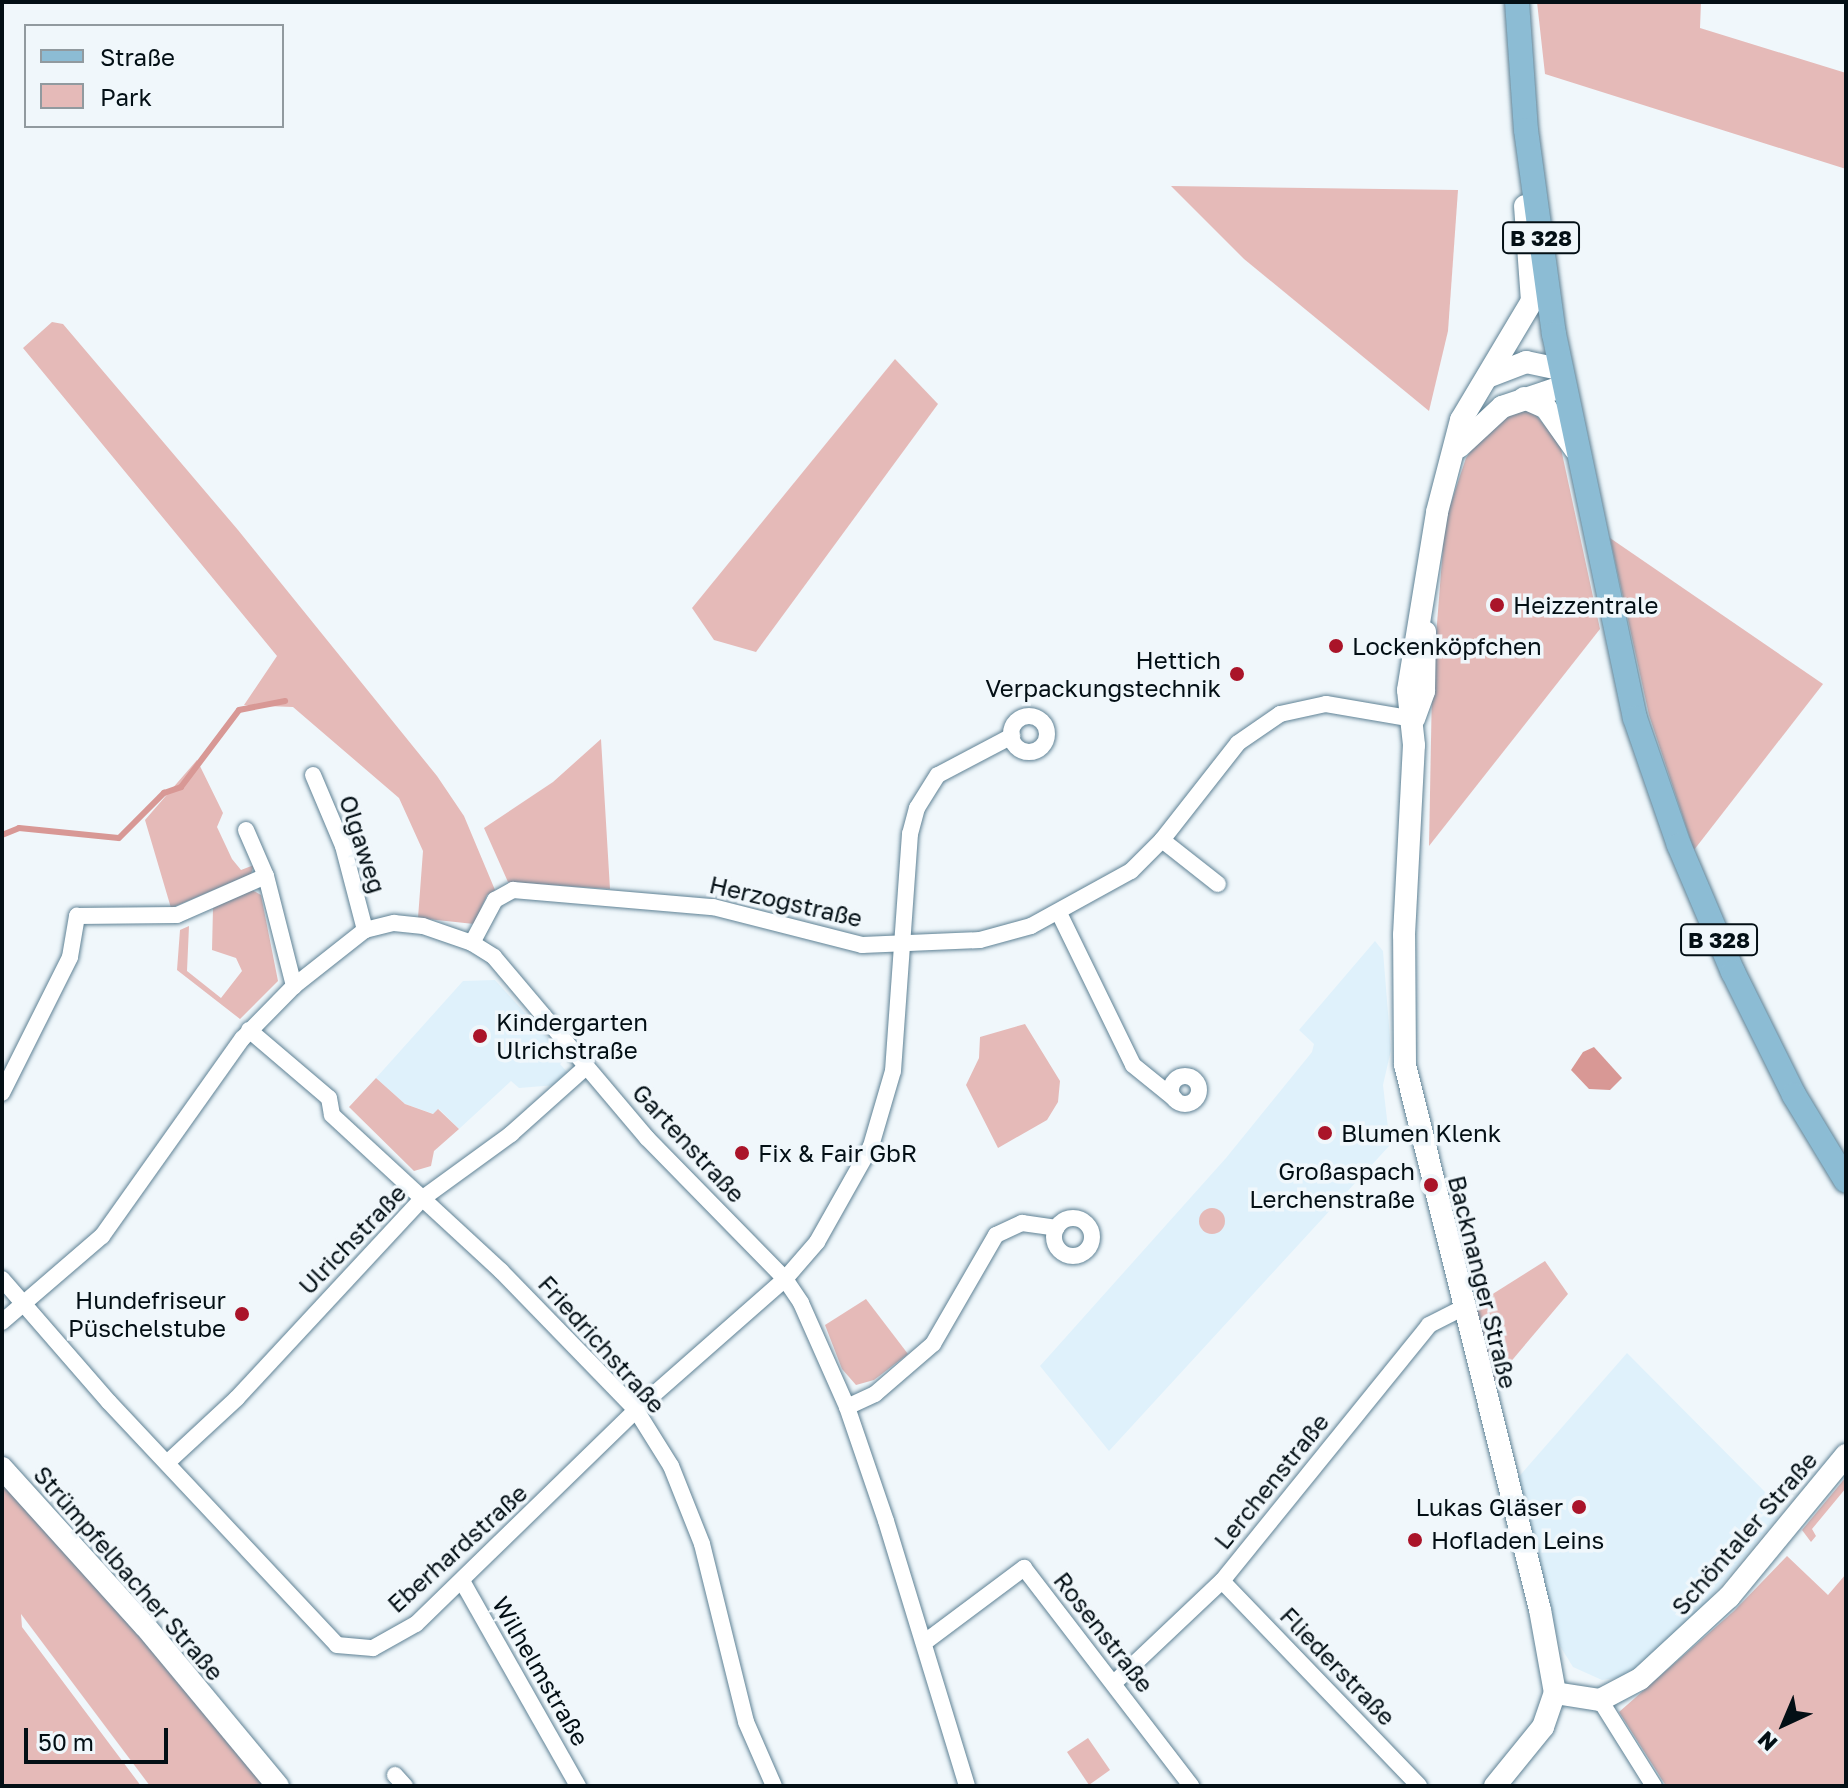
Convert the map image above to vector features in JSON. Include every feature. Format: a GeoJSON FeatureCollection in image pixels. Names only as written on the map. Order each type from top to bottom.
{"type":"FeatureCollection","features":[{"type":"Feature","properties":{"kind":"main road","name":"B 328"},"geometry":{"type":"LineString","coordinates":[[1517,2],[1526,130],[1562,378],[1632,707],[1674,832],[1762,1034],[1846,1181]]}},
{"type":"Feature","properties":{"kind":"street","name":"Backnanger Straße"},"geometry":{"type":"LineString","coordinates":[[1526,130],[1520,155],[1534,289],[1525,318],[1461,420],[1430,550],[1423,619],[1410,663],[1414,719],[1404,935],[1405,1065],[1462,1308],[1540,1610],[1555,1693]]}},
{"type":"Feature","properties":{"kind":"street"},"geometry":{"type":"LineString","coordinates":[[1490,376],[1526,362],[1562,378]]}},
{"type":"Feature","properties":{"kind":"street"},"geometry":{"type":"LineString","coordinates":[[1451,458],[1482,421],[1562,378]]}},
{"type":"Feature","properties":{"kind":"street"},"geometry":{"type":"LineString","coordinates":[[1524,398],[1546,408],[1576,451]]}},
{"type":"Feature","properties":{"kind":"street","name":"Herzogstraße"},"geometry":{"type":"LineString","coordinates":[[472,943],[495,900],[513,890],[674,901],[713,907],[806,935],[862,945],[905,946],[980,940],[1059,913],[1131,871],[1162,840],[1238,743],[1280,714],[1326,704],[1414,719]]}},
{"type":"Feature","properties":{"kind":"street","name":"Eberhardstraße"},"geometry":{"type":"LineString","coordinates":[[2,1279],[337,1645],[373,1648],[416,1624],[636,1410],[785,1279],[817,1242],[871,1146],[893,1071],[905,946],[910,834],[924,790],[957,762],[1012,736]]}},
{"type":"Feature","properties":{"kind":"street","name":"Olgaweg"},"geometry":{"type":"LineString","coordinates":[[313,775],[343,846],[365,930]]}},
{"type":"Feature","properties":{"kind":"street"},"geometry":{"type":"LineString","coordinates":[[246,830],[266,876],[294,986]]}},
{"type":"Feature","properties":{"kind":"street"},"geometry":{"type":"LineString","coordinates":[[1162,840],[1218,884]]}},
{"type":"Feature","properties":{"kind":"street"},"geometry":{"type":"LineString","coordinates":[[2,1093],[70,957],[77,916],[177,915],[266,876]]}},
{"type":"Feature","properties":{"kind":"street"},"geometry":{"type":"LineString","coordinates":[[1059,913],[1133,1065],[1175,1099]]}},
{"type":"Feature","properties":{"kind":"street","name":"Gartenstraße"},"geometry":{"type":"LineString","coordinates":[[2,1322],[102,1236],[249,1030],[294,986],[365,930],[408,923],[472,943],[494,957],[586,1067],[785,1279],[801,1303],[847,1407],[925,1642],[967,1786]]}},
{"type":"Feature","properties":{"kind":"street","name":"Friedrichstraße"},"geometry":{"type":"LineString","coordinates":[[249,1030],[329,1098],[332,1115],[423,1198],[636,1410],[671,1466],[702,1544],[746,1722],[774,1786]]}},
{"type":"Feature","properties":{"kind":"street","name":"Ulrichstraße"},"geometry":{"type":"LineString","coordinates":[[168,1462],[237,1398],[423,1198],[511,1134],[586,1067]]}},
{"type":"Feature","properties":{"kind":"street"},"geometry":{"type":"LineString","coordinates":[[847,1407],[875,1394],[933,1344],[996,1235],[1022,1223],[1057,1228]]}},
{"type":"Feature","properties":{"kind":"street","name":"Lerchenstraße"},"geometry":{"type":"LineString","coordinates":[[1114,1683],[1222,1581],[1429,1325],[1462,1308]]}},
{"type":"Feature","properties":{"kind":"street","name":"Schöntaler Straße"},"geometry":{"type":"LineString","coordinates":[[1600,1700],[1640,1679],[1729,1597],[1846,1455]]}},
{"type":"Feature","properties":{"kind":"street","name":"Strümpfelbacher Straße"},"geometry":{"type":"LineString","coordinates":[[2,1468],[145,1626],[278,1786]]}},
{"type":"Feature","properties":{"kind":"street","name":"Rosenstraße"},"geometry":{"type":"LineString","coordinates":[[925,1642],[1024,1568],[1191,1786]]}},
{"type":"Feature","properties":{"kind":"street","name":"Wilhelmstraße"},"geometry":{"type":"LineString","coordinates":[[462,1581],[578,1786]]}},
{"type":"Feature","properties":{"kind":"street","name":"Fliederstraße"},"geometry":{"type":"LineString","coordinates":[[1222,1581],[1419,1786]]}},
{"type":"Feature","properties":{"kind":"street"},"geometry":{"type":"LineString","coordinates":[[1495,1786],[1543,1727],[1555,1693],[1600,1700],[1654,1786]]}},
{"type":"Feature","properties":{"kind":"shaded area"},"geometry":{"type":"Polygon","coordinates":[[[1375,941],[1383,951],[1391,1050],[1383,1085],[1390,1145],[1109,1451],[1040,1366],[1226,1158],[1312,1052],[1314,1044],[1299,1030],[1375,941]]]}},
{"type":"Feature","properties":{"kind":"shaded area","name":"Kindergarten Ulrichstraße"},"geometry":{"type":"Polygon","coordinates":[[[495,980],[566,1058],[560,1064],[568,1073],[556,1085],[519,1088],[511,1081],[459,1129],[439,1109],[434,1114],[405,1104],[376,1078],[463,981],[495,980]]]}},
{"type":"Feature","properties":{"kind":"shaded area"},"geometry":{"type":"Polygon","coordinates":[[[1594,1047],[1622,1078],[1610,1090],[1589,1089],[1571,1070],[1583,1052],[1594,1047]]]}},
{"type":"Feature","properties":{"kind":"shaded area"},"geometry":{"type":"Polygon","coordinates":[[[1627,1353],[1775,1502],[1778,1517],[1670,1646],[1623,1677],[1602,1680],[1573,1667],[1560,1646],[1515,1481],[1627,1353]]]}},
{"type":"Feature","properties":{"kind":"green space"},"geometry":{"type":"Polygon","coordinates":[[[1537,2],[1701,2],[1700,28],[1846,73],[1846,169],[1545,74],[1537,2]]]}},
{"type":"Feature","properties":{"kind":"green space"},"geometry":{"type":"Polygon","coordinates":[[[1171,186],[1458,190],[1448,331],[1429,411],[1244,259],[1171,186]]]}},
{"type":"Feature","properties":{"kind":"green space"},"geometry":{"type":"Polygon","coordinates":[[[52,322],[63,324],[238,530],[437,776],[464,816],[495,890],[487,895],[474,924],[418,918],[423,851],[399,798],[293,707],[244,705],[277,656],[23,348],[52,322]]]}},
{"type":"Feature","properties":{"kind":"green space"},"geometry":{"type":"Polygon","coordinates":[[[895,359],[938,404],[756,652],[714,640],[692,608],[895,359]]]}},
{"type":"Feature","properties":{"kind":"green space"},"geometry":{"type":"Polygon","coordinates":[[[1531,409],[1560,444],[1600,629],[1429,846],[1432,688],[1445,521],[1466,458],[1479,439],[1516,410],[1531,409]]]}},
{"type":"Feature","properties":{"kind":"green space"},"geometry":{"type":"Polygon","coordinates":[[[1610,538],[1823,684],[1694,850],[1649,715],[1610,538]]]}},
{"type":"Feature","properties":{"kind":"green space"},"geometry":{"type":"Polygon","coordinates":[[[601,739],[610,889],[508,882],[484,828],[553,782],[601,739]]]}},
{"type":"Feature","properties":{"kind":"green space"},"geometry":{"type":"Polygon","coordinates":[[[197,760],[223,813],[217,827],[232,859],[241,870],[254,865],[251,874],[171,908],[145,820],[197,760]]]}},
{"type":"Feature","properties":{"kind":"green space"},"geometry":{"type":"Polygon","coordinates":[[[252,890],[261,895],[278,981],[240,1019],[177,970],[180,930],[189,926],[187,971],[221,998],[242,971],[236,958],[212,950],[213,908],[252,890]]]}},
{"type":"Feature","properties":{"kind":"green space"},"geometry":{"type":"Polygon","coordinates":[[[1025,1024],[1060,1081],[1058,1102],[1047,1120],[998,1148],[966,1085],[979,1058],[980,1037],[1025,1024]]]}},
{"type":"Feature","properties":{"kind":"green space"},"geometry":{"type":"Polygon","coordinates":[[[376,1078],[405,1104],[433,1114],[438,1109],[459,1129],[434,1151],[431,1166],[414,1171],[349,1107],[376,1078]]]}},
{"type":"Feature","properties":{"kind":"green space"},"geometry":{"type":"Polygon","coordinates":[[[1212,1208],[1221,1212],[1225,1221],[1221,1230],[1212,1234],[1203,1230],[1199,1221],[1203,1212],[1212,1208]]]}},
{"type":"Feature","properties":{"kind":"green space"},"geometry":{"type":"Polygon","coordinates":[[[1545,1261],[1568,1294],[1492,1384],[1472,1307],[1545,1261]]]}},
{"type":"Feature","properties":{"kind":"green space"},"geometry":{"type":"Polygon","coordinates":[[[866,1299],[908,1354],[874,1380],[856,1385],[842,1369],[825,1325],[866,1299]]]}},
{"type":"Feature","properties":{"kind":"green space"},"geometry":{"type":"Polygon","coordinates":[[[2,1477],[271,1786],[150,1786],[21,1614],[22,1627],[141,1786],[2,1786],[2,1477]]]}},
{"type":"Feature","properties":{"kind":"green space"},"geometry":{"type":"Polygon","coordinates":[[[1846,1477],[1846,1488],[1812,1529],[1816,1536],[1811,1542],[1802,1530],[1846,1477]]]}},
{"type":"Feature","properties":{"kind":"green space"},"geometry":{"type":"Polygon","coordinates":[[[1787,1556],[1828,1595],[1846,1574],[1846,1786],[1666,1786],[1619,1712],[1734,1611],[1787,1556]]]}},
{"type":"Feature","properties":{"kind":"green space"},"geometry":{"type":"Polygon","coordinates":[[[1088,1738],[1110,1770],[1089,1785],[1067,1752],[1088,1738]]]}},
{"type":"Feature","properties":{"kind":"waterway"},"geometry":{"type":"LineString","coordinates":[[2,835],[19,828],[119,838],[164,793],[181,787],[239,710],[285,701]]}},
{"type":"Feature","properties":{"kind":"place","name":"Heizzentrale"},"geometry":{"type":"Point","coordinates":[1497,605]}},
{"type":"Feature","properties":{"kind":"place","name":"Lockenköpfchen"},"geometry":{"type":"Point","coordinates":[1336,646]}},
{"type":"Feature","properties":{"kind":"place","name":"Hettich Verpackungstechnik"},"geometry":{"type":"Point","coordinates":[1237,674]}},
{"type":"Feature","properties":{"kind":"place","name":"Kindergarten Ulrichstraße"},"geometry":{"type":"Point","coordinates":[480,1036]}},
{"type":"Feature","properties":{"kind":"place","name":"Blumen Klenk"},"geometry":{"type":"Point","coordinates":[1325,1133]}},
{"type":"Feature","properties":{"kind":"place","name":"Fix & Fair GbR"},"geometry":{"type":"Point","coordinates":[742,1153]}},
{"type":"Feature","properties":{"kind":"place","name":"Großaspach Lerchenstraße"},"geometry":{"type":"Point","coordinates":[1431,1185]}},
{"type":"Feature","properties":{"kind":"place","name":"Hundefriseur Püschelstube"},"geometry":{"type":"Point","coordinates":[242,1314]}},
{"type":"Feature","properties":{"kind":"place","name":"Lukas Gläser"},"geometry":{"type":"Point","coordinates":[1579,1507]}},
{"type":"Feature","properties":{"kind":"place","name":"Hofladen Leins"},"geometry":{"type":"Point","coordinates":[1415,1540]}}]}
